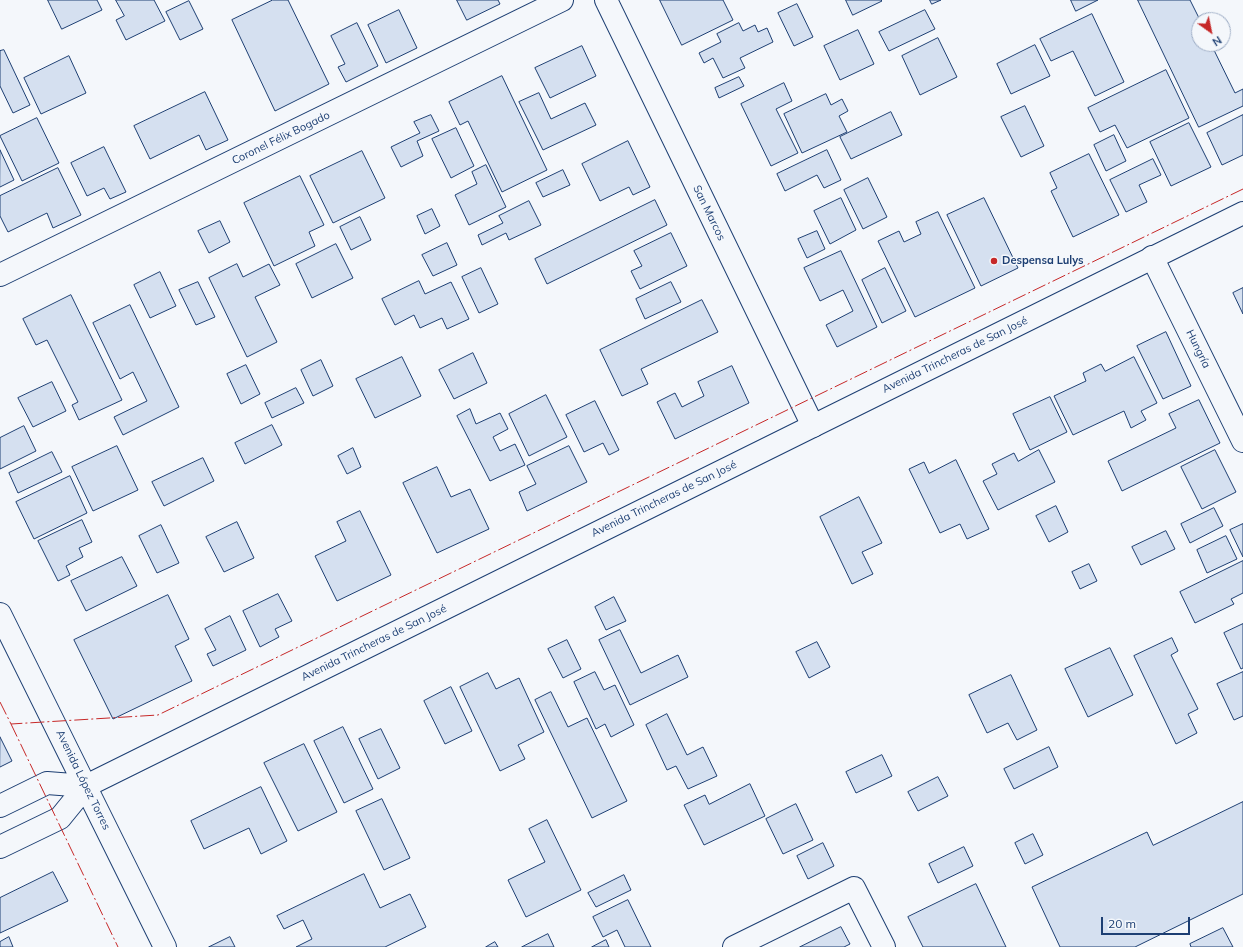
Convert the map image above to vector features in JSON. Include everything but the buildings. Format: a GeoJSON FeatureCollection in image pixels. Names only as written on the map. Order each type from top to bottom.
{"type":"FeatureCollection","features":[{"type":"Feature","properties":{"kind":"main road","name":"Coronel Félix Bogado"},"geometry":{"type":"LineString","coordinates":[[0,275],[562,0]]}},
{"type":"Feature","properties":{"kind":"main road","name":"San Marcos"},"geometry":{"type":"LineString","coordinates":[[606,0],[812,426]]}},
{"type":"Feature","properties":{"kind":"main road","name":"Avenida Trincheras de San José"},"geometry":{"type":"LineString","coordinates":[[86,786],[1243,213]]}},
{"type":"Feature","properties":{"kind":"main road","name":"Hungría"},"geometry":{"type":"LineString","coordinates":[[1152,258],[1243,441]]}},
{"type":"Feature","properties":{"kind":"main road","name":"Avenida López Torres"},"geometry":{"type":"LineString","coordinates":[[0,614],[165,947]]}},
{"type":"Feature","properties":{"kind":"main road"},"geometry":{"type":"LineString","coordinates":[[0,806],[47,782],[86,786]]}},
{"type":"Feature","properties":{"kind":"main road"},"geometry":{"type":"LineString","coordinates":[[0,847],[60,818],[86,786]]}},
{"type":"Feature","properties":{"kind":"main road"},"geometry":{"type":"LineString","coordinates":[[734,947],[854,888],[884,947]]}},
{"type":"Feature","properties":{"kind":"power"},"geometry":{"type":"LineString","coordinates":[[0,702],[11,724],[158,715],[1243,189]]}},
{"type":"Feature","properties":{"kind":"power"},"geometry":{"type":"LineString","coordinates":[[11,724],[118,947]]}},
{"type":"Feature","properties":{"kind":"place","name":"Despensa Lulys"},"geometry":{"type":"Point","coordinates":[994,261]}}]}
